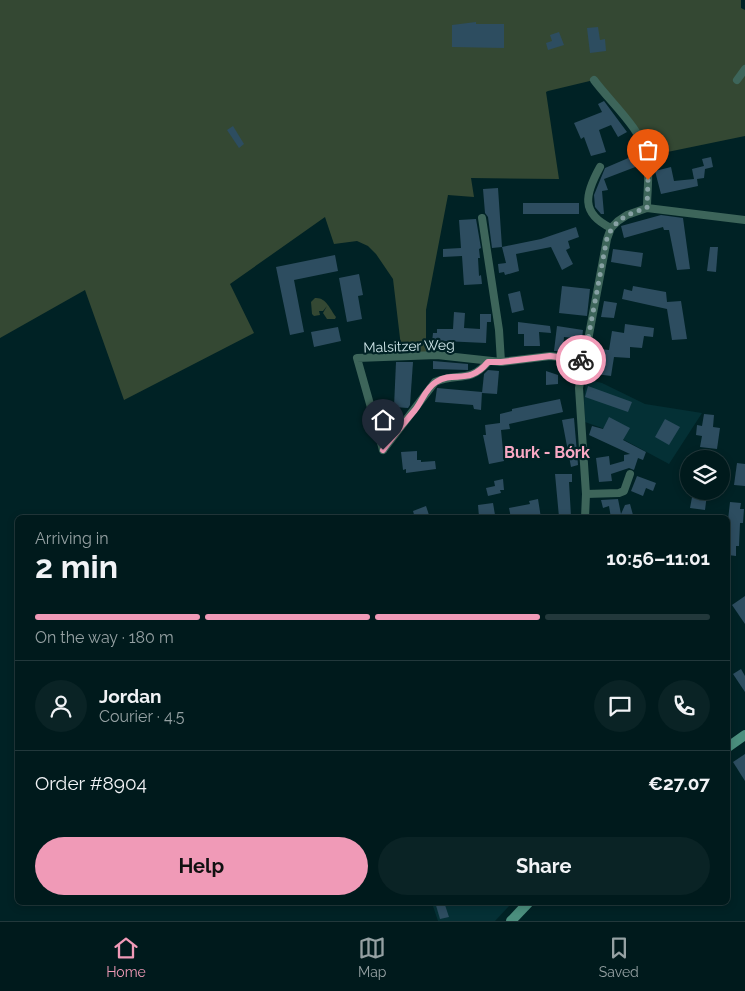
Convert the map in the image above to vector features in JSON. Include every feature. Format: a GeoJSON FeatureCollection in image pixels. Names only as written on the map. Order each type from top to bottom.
{"type":"FeatureCollection","features":[{"type":"Feature","properties":{"kind":"street"},"geometry":{"type":"LineString","coordinates":[[737,80],[745,69]]}},
{"type":"Feature","properties":{"kind":"street"},"geometry":{"type":"LineString","coordinates":[[594,80],[623,114],[644,148],[648,166],[647,208]]}},
{"type":"Feature","properties":{"kind":"street"},"geometry":{"type":"LineString","coordinates":[[600,167],[590,188],[589,204],[593,217],[611,228]]}},
{"type":"Feature","properties":{"kind":"street"},"geometry":{"type":"LineString","coordinates":[[585,515],[586,494],[579,398],[584,360],[607,238],[611,228],[627,215],[647,208],[745,220]]}},
{"type":"Feature","properties":{"kind":"street"},"geometry":{"type":"LineString","coordinates":[[482,218],[500,330],[501,362]]}},
{"type":"Feature","properties":{"kind":"street","name":"Malsitzer Weg"},"geometry":{"type":"LineString","coordinates":[[488,362],[469,377],[442,379],[435,382],[383,450],[357,358],[437,355],[488,362],[550,356],[584,360]]}},
{"type":"Feature","properties":{"kind":"street"},"geometry":{"type":"LineString","coordinates":[[586,494],[619,493],[624,491],[630,474]]}},
{"type":"Feature","properties":{"kind":"street"},"geometry":{"type":"LineString","coordinates":[[730,746],[745,735]]}},
{"type":"Feature","properties":{"kind":"street"},"geometry":{"type":"LineString","coordinates":[[511,921],[526,905]]}},
{"type":"Feature","properties":{"kind":"shaded area"},"geometry":{"type":"Polygon","coordinates":[[[586,379],[602,383],[645,404],[702,413],[669,464],[602,428],[585,422],[586,379]]]}},
{"type":"Feature","properties":{"kind":"shaded area"},"geometry":{"type":"Polygon","coordinates":[[[433,905],[510,905],[495,921],[438,921],[433,905]]]}},
{"type":"Feature","properties":{"kind":"green space"},"geometry":{"type":"Polygon","coordinates":[[[0,0],[741,0],[741,8],[745,10],[745,136],[648,156],[623,114],[594,80],[548,91],[546,92],[559,179],[471,178],[474,197],[448,195],[426,310],[426,354],[402,355],[393,279],[376,254],[368,246],[357,241],[334,244],[325,217],[230,284],[254,333],[124,400],[85,290],[0,338],[0,0]]]}},
{"type":"Feature","properties":{"kind":"green space"},"geometry":{"type":"Polygon","coordinates":[[[315,298],[325,301],[336,317],[335,319],[327,319],[323,313],[327,306],[323,311],[319,311],[320,315],[314,316],[312,314],[311,302],[315,298]]]}},
{"type":"Feature","properties":{"kind":"building"},"geometry":{"type":"Polygon","coordinates":[[[476,22],[476,24],[504,24],[504,48],[452,47],[452,25],[476,22]]]}},
{"type":"Feature","properties":{"kind":"building"},"geometry":{"type":"Polygon","coordinates":[[[598,27],[600,40],[605,39],[606,51],[590,53],[587,28],[598,27]]]}},
{"type":"Feature","properties":{"kind":"building"},"geometry":{"type":"Polygon","coordinates":[[[559,32],[564,45],[548,50],[546,43],[552,41],[550,35],[559,32]]]}},
{"type":"Feature","properties":{"kind":"building"},"geometry":{"type":"Polygon","coordinates":[[[604,101],[627,132],[618,137],[611,125],[599,130],[606,152],[591,156],[584,137],[581,139],[574,123],[602,112],[598,104],[604,101]]]}},
{"type":"Feature","properties":{"kind":"building"},"geometry":{"type":"Polygon","coordinates":[[[233,126],[244,144],[239,148],[227,130],[233,126]]]}},
{"type":"Feature","properties":{"kind":"building"},"geometry":{"type":"Polygon","coordinates":[[[633,156],[638,166],[604,179],[608,190],[602,191],[604,214],[601,214],[595,207],[594,195],[605,168],[633,156]]]}},
{"type":"Feature","properties":{"kind":"building"},"geometry":{"type":"Polygon","coordinates":[[[711,157],[713,167],[705,169],[704,178],[697,179],[698,186],[661,194],[655,171],[671,167],[674,181],[694,179],[692,169],[704,166],[702,159],[711,157]]]}},
{"type":"Feature","properties":{"kind":"building"},"geometry":{"type":"Polygon","coordinates":[[[498,188],[502,247],[492,248],[488,217],[485,213],[483,189],[498,188]]]}},
{"type":"Feature","properties":{"kind":"building"},"geometry":{"type":"Polygon","coordinates":[[[523,203],[579,203],[579,214],[523,214],[523,203]]]}},
{"type":"Feature","properties":{"kind":"building"},"geometry":{"type":"Polygon","coordinates":[[[661,215],[683,218],[690,269],[677,270],[669,230],[664,230],[663,227],[624,238],[621,226],[661,215]]]}},
{"type":"Feature","properties":{"kind":"building"},"geometry":{"type":"Polygon","coordinates":[[[476,219],[481,248],[479,249],[480,258],[478,258],[479,276],[481,275],[482,284],[464,285],[462,256],[443,257],[443,249],[461,248],[459,220],[476,219]]]}},
{"type":"Feature","properties":{"kind":"building"},"geometry":{"type":"Polygon","coordinates":[[[576,227],[579,237],[568,241],[570,248],[566,250],[573,264],[562,270],[551,247],[516,254],[519,271],[505,275],[504,272],[499,273],[498,264],[506,263],[502,247],[541,239],[576,227]]]}},
{"type":"Feature","properties":{"kind":"building"},"geometry":{"type":"Polygon","coordinates":[[[710,247],[718,247],[716,272],[707,271],[710,247]]]}},
{"type":"Feature","properties":{"kind":"building"},"geometry":{"type":"Polygon","coordinates":[[[613,249],[643,253],[641,267],[611,262],[613,249]]]}},
{"type":"Feature","properties":{"kind":"building"},"geometry":{"type":"Polygon","coordinates":[[[335,255],[338,271],[294,280],[304,332],[290,335],[276,267],[335,255]]]}},
{"type":"Feature","properties":{"kind":"building"},"geometry":{"type":"Polygon","coordinates":[[[359,274],[363,295],[358,296],[362,319],[347,322],[339,278],[359,274]]]}},
{"type":"Feature","properties":{"kind":"building"},"geometry":{"type":"Polygon","coordinates":[[[562,286],[590,289],[587,316],[559,313],[562,286]]]}},
{"type":"Feature","properties":{"kind":"building"},"geometry":{"type":"Polygon","coordinates":[[[633,286],[666,292],[667,302],[681,301],[687,339],[672,340],[667,309],[622,299],[624,289],[632,291],[633,286]]]}},
{"type":"Feature","properties":{"kind":"building"},"geometry":{"type":"Polygon","coordinates":[[[520,291],[524,310],[512,313],[508,294],[520,291]]]}},
{"type":"Feature","properties":{"kind":"building"},"geometry":{"type":"Polygon","coordinates":[[[604,301],[617,303],[614,318],[601,317],[604,301]]]}},
{"type":"Feature","properties":{"kind":"building"},"geometry":{"type":"Polygon","coordinates":[[[454,312],[465,313],[464,328],[480,329],[480,314],[491,314],[491,322],[487,322],[486,343],[443,341],[443,343],[432,343],[433,333],[437,333],[437,329],[453,329],[454,312]]]}},
{"type":"Feature","properties":{"kind":"building"},"geometry":{"type":"Polygon","coordinates":[[[518,322],[550,326],[551,333],[539,332],[540,346],[524,346],[524,334],[518,334],[518,322]]]}},
{"type":"Feature","properties":{"kind":"building"},"geometry":{"type":"Polygon","coordinates":[[[625,324],[654,328],[653,337],[644,336],[642,348],[630,347],[630,358],[614,357],[611,376],[596,374],[600,349],[609,350],[612,331],[624,333],[625,324]]]}},
{"type":"Feature","properties":{"kind":"building"},"geometry":{"type":"Polygon","coordinates":[[[557,326],[583,330],[582,339],[564,337],[563,349],[554,351],[557,326]]]}},
{"type":"Feature","properties":{"kind":"building"},"geometry":{"type":"Polygon","coordinates":[[[338,327],[341,341],[314,347],[311,332],[338,327]]]}},
{"type":"Feature","properties":{"kind":"building"},"geometry":{"type":"Polygon","coordinates":[[[433,361],[468,364],[468,370],[433,369],[433,361]]]}},
{"type":"Feature","properties":{"kind":"building"},"geometry":{"type":"Polygon","coordinates":[[[396,362],[413,362],[410,405],[408,408],[394,407],[396,362]]]}},
{"type":"Feature","properties":{"kind":"building"},"geometry":{"type":"Polygon","coordinates":[[[488,370],[499,371],[497,394],[482,393],[484,374],[488,370]]]}},
{"type":"Feature","properties":{"kind":"building"},"geometry":{"type":"Polygon","coordinates":[[[546,371],[558,375],[558,384],[546,385],[546,371]]]}},
{"type":"Feature","properties":{"kind":"building"},"geometry":{"type":"Polygon","coordinates":[[[588,386],[632,402],[628,412],[585,397],[588,386]]]}},
{"type":"Feature","properties":{"kind":"building"},"geometry":{"type":"Polygon","coordinates":[[[437,388],[482,392],[481,410],[474,409],[473,405],[435,402],[437,388]]]}},
{"type":"Feature","properties":{"kind":"building"},"geometry":{"type":"Polygon","coordinates":[[[560,399],[563,412],[509,424],[510,429],[501,430],[504,461],[489,464],[483,435],[486,435],[485,425],[500,423],[500,414],[512,411],[512,409],[560,399]]]}},
{"type":"Feature","properties":{"kind":"building"},"geometry":{"type":"Polygon","coordinates":[[[704,414],[714,415],[713,427],[720,428],[717,449],[700,447],[702,436],[696,435],[697,425],[702,426],[704,414]]]}},
{"type":"Feature","properties":{"kind":"building"},"geometry":{"type":"Polygon","coordinates":[[[609,417],[630,428],[623,440],[646,452],[643,460],[638,458],[634,470],[629,468],[611,474],[612,481],[599,482],[596,458],[609,456],[610,465],[624,461],[624,455],[630,454],[589,435],[592,426],[603,429],[609,417]]]}},
{"type":"Feature","properties":{"kind":"building"},"geometry":{"type":"Polygon","coordinates":[[[574,418],[578,465],[571,467],[562,420],[574,418]]]}},
{"type":"Feature","properties":{"kind":"building"},"geometry":{"type":"Polygon","coordinates":[[[665,419],[680,427],[669,445],[655,437],[665,419]]]}},
{"type":"Feature","properties":{"kind":"building"},"geometry":{"type":"Polygon","coordinates":[[[417,451],[417,460],[421,460],[421,462],[435,461],[436,469],[406,473],[406,469],[403,470],[401,452],[417,451]]]}},
{"type":"Feature","properties":{"kind":"building"},"geometry":{"type":"Polygon","coordinates":[[[737,463],[745,464],[745,486],[734,485],[737,463]]]}},
{"type":"Feature","properties":{"kind":"building"},"geometry":{"type":"Polygon","coordinates":[[[555,474],[572,474],[572,482],[569,482],[571,515],[559,515],[555,474]]]}},
{"type":"Feature","properties":{"kind":"building"},"geometry":{"type":"Polygon","coordinates":[[[637,476],[656,483],[653,491],[646,488],[643,496],[631,491],[637,476]]]}},
{"type":"Feature","properties":{"kind":"building"},"geometry":{"type":"Polygon","coordinates":[[[503,479],[504,490],[500,490],[501,493],[488,496],[486,488],[495,486],[494,481],[503,479]]]}},
{"type":"Feature","properties":{"kind":"building"},"geometry":{"type":"Polygon","coordinates":[[[538,499],[541,515],[510,515],[509,508],[530,504],[529,501],[538,499]]]}},
{"type":"Feature","properties":{"kind":"building"},"geometry":{"type":"Polygon","coordinates":[[[618,499],[621,514],[625,505],[630,504],[633,515],[610,515],[609,506],[603,508],[601,500],[618,499]]]}},
{"type":"Feature","properties":{"kind":"building"},"geometry":{"type":"Polygon","coordinates":[[[692,500],[706,500],[705,510],[690,508],[692,500]]]}},
{"type":"Feature","properties":{"kind":"building"},"geometry":{"type":"Polygon","coordinates":[[[730,502],[741,503],[740,509],[744,509],[743,523],[740,523],[739,546],[736,546],[736,556],[730,555],[730,502]]]}},
{"type":"Feature","properties":{"kind":"building"},"geometry":{"type":"Polygon","coordinates":[[[493,503],[495,515],[479,515],[478,505],[493,503]]]}},
{"type":"Feature","properties":{"kind":"building"},"geometry":{"type":"Polygon","coordinates":[[[426,506],[429,515],[414,515],[413,511],[426,506]]]}},
{"type":"Feature","properties":{"kind":"building"},"geometry":{"type":"Polygon","coordinates":[[[745,596],[745,624],[732,605],[745,596]]]}},
{"type":"Feature","properties":{"kind":"building"},"geometry":{"type":"Polygon","coordinates":[[[741,669],[745,676],[745,692],[733,674],[741,669]]]}},
{"type":"Feature","properties":{"kind":"building"},"geometry":{"type":"Polygon","coordinates":[[[745,754],[745,781],[733,762],[745,754]]]}},
{"type":"Feature","properties":{"kind":"building"},"geometry":{"type":"Polygon","coordinates":[[[436,905],[445,905],[449,917],[440,919],[436,905]]]}},
{"type":"Feature","properties":{"kind":"way so far"},"geometry":{"type":"LineString","coordinates":[[581,360],[584,360],[607,238],[611,228],[627,215],[647,208],[648,180]]}},
{"type":"Feature","properties":{"kind":"district","name":"Burk - Bórk"},"geometry":{"type":"Point","coordinates":[547,452]}},
{"type":"Feature","properties":{"kind":"route"},"geometry":{"type":"LineString","coordinates":[[383,450],[435,382],[442,379],[469,377],[488,362],[550,356],[581,360]]}}]}
